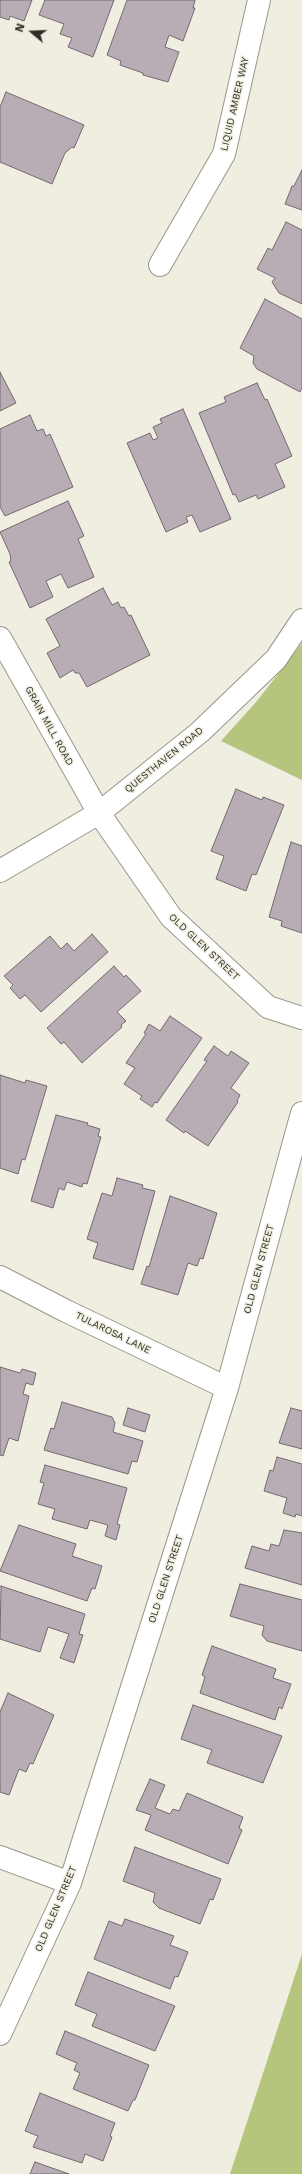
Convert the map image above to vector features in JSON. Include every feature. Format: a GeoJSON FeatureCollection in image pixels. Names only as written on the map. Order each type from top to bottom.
{"type":"FeatureCollection","features":[{"type":"Feature","properties":{"kind":"street","name":"LIQUID AMBER WAY"},"geometry":{"type":"LineString","coordinates":[[160,265],[224,154],[259,0]]}},
{"type":"Feature","properties":{"kind":"street","name":"QUESTHAVEN ROAD"},"geometry":{"type":"LineString","coordinates":[[0,871],[99,813],[200,732],[276,659],[302,620]]}},
{"type":"Feature","properties":{"kind":"street","name":"GRAIN MILL ROAD"},"geometry":{"type":"LineString","coordinates":[[0,638],[99,813]]}},
{"type":"Feature","properties":{"kind":"street","name":"OLD GLEN STREET"},"geometry":{"type":"LineString","coordinates":[[99,813],[171,917],[268,1007],[302,1018]]}},
{"type":"Feature","properties":{"kind":"street","name":"OLD GLEN STREET"},"geometry":{"type":"LineString","coordinates":[[0,2034],[70,1883],[227,1388],[302,1113]]}},
{"type":"Feature","properties":{"kind":"street","name":"TULAROSA LANE"},"geometry":{"type":"LineString","coordinates":[[0,1277],[227,1388]]}},
{"type":"Feature","properties":{"kind":"street"},"geometry":{"type":"LineString","coordinates":[[0,1857],[70,1883]]}},
{"type":"Feature","properties":{"kind":"green space"},"geometry":{"type":"Polygon","coordinates":[[[302,643],[302,780],[221,741],[257,701],[302,643]]]}},
{"type":"Feature","properties":{"kind":"green space"},"geometry":{"type":"Polygon","coordinates":[[[302,1954],[302,2174],[230,2174],[302,1954]]]}},
{"type":"Feature","properties":{"kind":"building"},"geometry":{"type":"Polygon","coordinates":[[[0,0],[32,0],[24,21],[10,16],[9,20],[0,17],[0,0]]]}},
{"type":"Feature","properties":{"kind":"building"},"geometry":{"type":"Polygon","coordinates":[[[45,0],[114,0],[93,57],[68,47],[72,38],[60,34],[64,24],[39,15],[45,0]]]}},
{"type":"Feature","properties":{"kind":"building"},"geometry":{"type":"Polygon","coordinates":[[[127,0],[195,0],[193,8],[195,8],[183,41],[169,35],[165,47],[179,52],[168,82],[143,75],[143,73],[120,65],[121,61],[107,55],[127,0]]]}},
{"type":"Feature","properties":{"kind":"building"},"geometry":{"type":"Polygon","coordinates":[[[6,92],[84,125],[74,148],[72,147],[65,153],[52,184],[0,162],[0,107],[6,92]]]}},
{"type":"Feature","properties":{"kind":"building"},"geometry":{"type":"Polygon","coordinates":[[[302,170],[302,210],[285,204],[292,186],[294,186],[302,170]]]}},
{"type":"Feature","properties":{"kind":"building"},"geometry":{"type":"Polygon","coordinates":[[[286,222],[302,230],[302,304],[279,293],[272,282],[275,278],[257,269],[268,248],[272,250],[286,222]]]}},
{"type":"Feature","properties":{"kind":"building"},"geometry":{"type":"Polygon","coordinates":[[[265,299],[302,319],[302,388],[300,392],[257,369],[253,363],[254,356],[240,348],[265,299]]]}},
{"type":"Feature","properties":{"kind":"building"},"geometry":{"type":"Polygon","coordinates":[[[0,372],[16,403],[0,411],[0,372]]]}},
{"type":"Feature","properties":{"kind":"building"},"geometry":{"type":"Polygon","coordinates":[[[257,383],[265,400],[267,399],[292,456],[275,464],[285,487],[258,499],[256,495],[239,502],[235,494],[233,495],[199,413],[226,402],[224,397],[257,383]]]}},
{"type":"Feature","properties":{"kind":"building"},"geometry":{"type":"Polygon","coordinates":[[[183,409],[231,519],[200,532],[192,515],[186,517],[188,522],[166,532],[127,443],[150,433],[153,440],[158,438],[153,427],[162,423],[160,419],[183,409]]]}},
{"type":"Feature","properties":{"kind":"building"},"geometry":{"type":"Polygon","coordinates":[[[30,415],[37,431],[43,429],[46,436],[50,434],[73,487],[5,516],[0,507],[0,429],[30,415]]]}},
{"type":"Feature","properties":{"kind":"building"},"geometry":{"type":"Polygon","coordinates":[[[68,501],[84,536],[78,539],[94,577],[68,588],[61,574],[46,581],[53,597],[30,608],[9,562],[11,561],[10,554],[0,532],[68,501]]]}},
{"type":"Feature","properties":{"kind":"building"},"geometry":{"type":"Polygon","coordinates":[[[103,588],[112,605],[118,602],[121,608],[124,607],[129,616],[131,615],[150,655],[87,687],[79,673],[75,673],[73,670],[60,678],[47,653],[60,646],[46,619],[103,588]]]}},
{"type":"Feature","properties":{"kind":"building"},"geometry":{"type":"Polygon","coordinates":[[[236,789],[262,800],[263,797],[284,805],[256,875],[252,874],[246,891],[216,879],[224,856],[211,851],[236,789]]]}},
{"type":"Feature","properties":{"kind":"building"},"geometry":{"type":"Polygon","coordinates":[[[291,842],[302,846],[302,933],[281,926],[282,921],[269,917],[291,842]]]}},
{"type":"Feature","properties":{"kind":"building"},"geometry":{"type":"Polygon","coordinates":[[[92,934],[108,952],[41,1012],[25,995],[20,999],[10,988],[13,985],[4,976],[50,936],[61,949],[67,943],[74,951],[92,934]]]}},
{"type":"Feature","properties":{"kind":"building"},"geometry":{"type":"Polygon","coordinates":[[[114,966],[124,977],[126,975],[141,991],[117,1012],[126,1021],[121,1025],[122,1027],[82,1063],[64,1042],[61,1044],[47,1028],[114,966]]]}},
{"type":"Feature","properties":{"kind":"building"},"geometry":{"type":"Polygon","coordinates":[[[170,1016],[202,1038],[157,1103],[155,1102],[152,1107],[140,1099],[142,1096],[124,1084],[135,1068],[126,1063],[146,1034],[144,1033],[149,1024],[160,1031],[170,1016]]]}},
{"type":"Feature","properties":{"kind":"building"},"geometry":{"type":"Polygon","coordinates":[[[214,1046],[228,1056],[231,1051],[249,1063],[231,1088],[240,1095],[237,1101],[238,1102],[208,1146],[185,1131],[184,1133],[166,1120],[207,1061],[204,1060],[214,1046]]]}},
{"type":"Feature","properties":{"kind":"building"},"geometry":{"type":"Polygon","coordinates":[[[0,1075],[25,1083],[26,1080],[47,1086],[25,1160],[22,1159],[18,1174],[0,1168],[0,1075]]]}},
{"type":"Feature","properties":{"kind":"building"},"geometry":{"type":"Polygon","coordinates":[[[56,1115],[88,1123],[87,1125],[100,1129],[98,1136],[101,1137],[87,1184],[83,1183],[82,1187],[67,1182],[64,1190],[59,1188],[53,1208],[31,1201],[56,1115]]]}},
{"type":"Feature","properties":{"kind":"building"},"geometry":{"type":"Polygon","coordinates":[[[117,1178],[143,1185],[142,1188],[155,1191],[133,1270],[93,1258],[98,1243],[87,1239],[102,1193],[112,1196],[117,1178]]]}},
{"type":"Feature","properties":{"kind":"building"},"geometry":{"type":"Polygon","coordinates":[[[170,1196],[217,1213],[203,1259],[200,1258],[197,1266],[188,1263],[178,1295],[141,1284],[147,1266],[149,1267],[170,1196]]]}},
{"type":"Feature","properties":{"kind":"building"},"geometry":{"type":"Polygon","coordinates":[[[0,1367],[20,1373],[22,1369],[36,1373],[33,1385],[26,1383],[23,1394],[29,1396],[18,1441],[9,1438],[3,1456],[0,1455],[0,1367]]]}},
{"type":"Feature","properties":{"kind":"building"},"geometry":{"type":"Polygon","coordinates":[[[62,1402],[112,1417],[115,1423],[113,1432],[143,1441],[137,1462],[132,1461],[128,1474],[44,1450],[51,1428],[54,1429],[62,1402]]]}},
{"type":"Feature","properties":{"kind":"building"},"geometry":{"type":"Polygon","coordinates":[[[128,1408],[150,1415],[145,1432],[123,1425],[128,1408]]]}},
{"type":"Feature","properties":{"kind":"building"},"geometry":{"type":"Polygon","coordinates":[[[291,1408],[302,1411],[302,1449],[279,1443],[291,1408]]]}},
{"type":"Feature","properties":{"kind":"building"},"geometry":{"type":"Polygon","coordinates":[[[277,1457],[302,1464],[302,1516],[296,1514],[295,1517],[283,1513],[287,1498],[264,1491],[270,1470],[273,1471],[277,1457]]]}},
{"type":"Feature","properties":{"kind":"building"},"geometry":{"type":"Polygon","coordinates":[[[45,1465],[127,1488],[117,1524],[120,1525],[116,1540],[105,1536],[108,1525],[90,1520],[87,1529],[52,1519],[55,1509],[38,1504],[44,1483],[40,1482],[45,1465]]]}},
{"type":"Feature","properties":{"kind":"building"},"geometry":{"type":"Polygon","coordinates":[[[19,1525],[76,1544],[72,1556],[102,1566],[95,1589],[92,1588],[87,1601],[0,1571],[19,1525]]]}},
{"type":"Feature","properties":{"kind":"building"},"geometry":{"type":"Polygon","coordinates":[[[284,1530],[302,1533],[302,1585],[245,1568],[252,1546],[269,1551],[271,1544],[279,1546],[284,1530]]]}},
{"type":"Feature","properties":{"kind":"building"},"geometry":{"type":"Polygon","coordinates":[[[240,1584],[302,1600],[302,1651],[267,1641],[262,1635],[264,1626],[230,1616],[240,1584]]]}},
{"type":"Feature","properties":{"kind":"building"},"geometry":{"type":"Polygon","coordinates":[[[1,1586],[85,1614],[79,1634],[83,1635],[74,1663],[60,1658],[69,1634],[48,1627],[40,1652],[0,1639],[1,1586]]]}},
{"type":"Feature","properties":{"kind":"building"},"geometry":{"type":"Polygon","coordinates":[[[212,1646],[276,1669],[273,1678],[291,1684],[282,1709],[279,1707],[275,1720],[200,1693],[205,1677],[202,1675],[212,1646]]]}},
{"type":"Feature","properties":{"kind":"building"},"geometry":{"type":"Polygon","coordinates":[[[8,1693],[54,1715],[33,1764],[30,1763],[26,1772],[19,1769],[9,1795],[0,1792],[0,1712],[8,1693]]]}},
{"type":"Feature","properties":{"kind":"building"},"geometry":{"type":"Polygon","coordinates":[[[193,1705],[282,1736],[263,1783],[207,1763],[212,1750],[181,1739],[193,1705]]]}},
{"type":"Feature","properties":{"kind":"building"},"geometry":{"type":"Polygon","coordinates":[[[150,1779],[165,1785],[155,1808],[170,1814],[173,1809],[179,1811],[187,1793],[243,1817],[239,1828],[242,1830],[228,1864],[145,1830],[151,1815],[136,1810],[150,1779]]]}},
{"type":"Feature","properties":{"kind":"building"},"geometry":{"type":"Polygon","coordinates":[[[135,1847],[221,1879],[213,1900],[210,1899],[200,1924],[159,1908],[153,1902],[155,1893],[123,1881],[135,1847]]]}},
{"type":"Feature","properties":{"kind":"building"},"geometry":{"type":"Polygon","coordinates":[[[125,1919],[174,1936],[170,1945],[188,1952],[178,1977],[175,1976],[170,1989],[94,1959],[109,1921],[122,1926],[125,1919]]]}},
{"type":"Feature","properties":{"kind":"building"},"geometry":{"type":"Polygon","coordinates":[[[88,1972],[175,2006],[155,2051],[92,2026],[97,2014],[75,2005],[88,1972]]]}},
{"type":"Feature","properties":{"kind":"building"},"geometry":{"type":"Polygon","coordinates":[[[65,2031],[149,2065],[135,2100],[133,2100],[128,2111],[73,2089],[80,2073],[74,2070],[77,2063],[56,2054],[65,2031]]]}},
{"type":"Feature","properties":{"kind":"building"},"geometry":{"type":"Polygon","coordinates":[[[40,2093],[115,2123],[110,2136],[112,2137],[103,2161],[85,2154],[82,2163],[33,2147],[38,2136],[25,2131],[40,2093]]]}},
{"type":"Feature","properties":{"kind":"building"},"geometry":{"type":"Polygon","coordinates":[[[35,2162],[69,2174],[30,2174],[35,2162]]]}}]}
